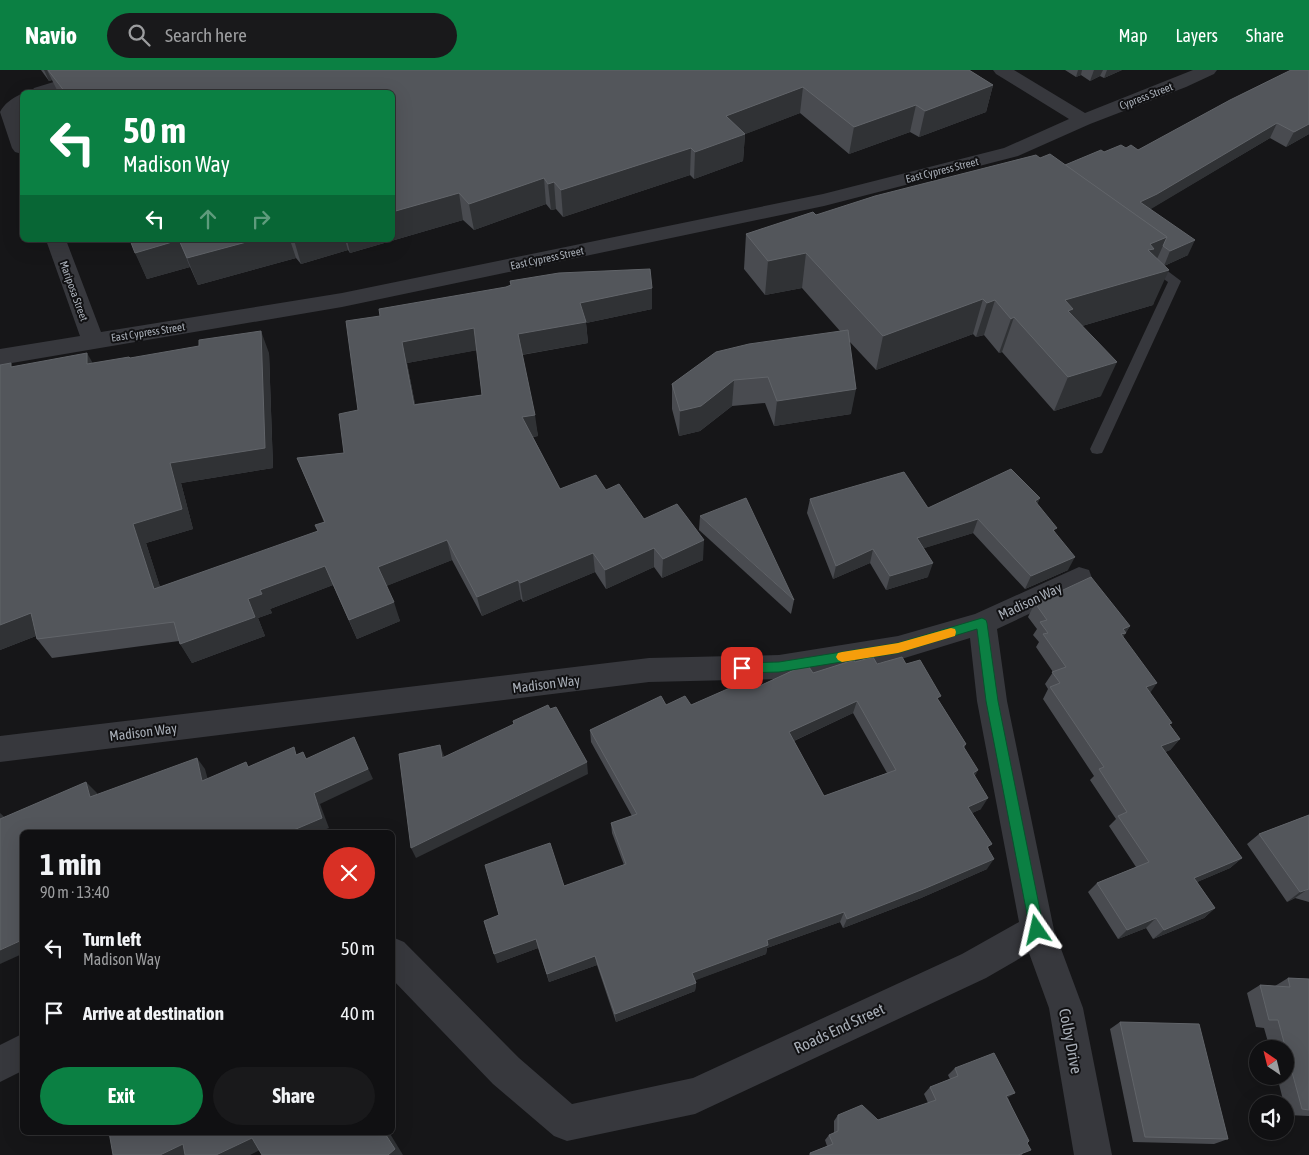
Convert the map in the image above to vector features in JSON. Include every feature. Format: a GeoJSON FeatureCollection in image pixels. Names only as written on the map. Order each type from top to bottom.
{"type":"FeatureCollection","features":[{"type":"Feature","properties":{"kind":"street"},"geometry":{"type":"LineString","coordinates":[[47,90],[112,70]]}},
{"type":"Feature","properties":{"kind":"street"},"geometry":{"type":"LineString","coordinates":[[1002,70],[1083,120]]}},
{"type":"Feature","properties":{"kind":"street","name":"Cypress Street"},"geometry":{"type":"LineString","coordinates":[[1083,120],[1180,83],[1208,70]]}},
{"type":"Feature","properties":{"kind":"street"},"geometry":{"type":"LineString","coordinates":[[20,102],[9,111],[20,142]]}},
{"type":"Feature","properties":{"kind":"street","name":"East Cypress Street"},"geometry":{"type":"LineString","coordinates":[[0,357],[342,300],[1017,159],[1083,120]]}},
{"type":"Feature","properties":{"kind":"street","name":"Mariposa Street"},"geometry":{"type":"LineString","coordinates":[[57,242],[93,341]]}},
{"type":"Feature","properties":{"kind":"street","name":"Madison Way"},"geometry":{"type":"LineString","coordinates":[[0,750],[649,670],[779,667],[898,648],[982,623],[1079,578]]}},
{"type":"Feature","properties":{"kind":"street"},"geometry":{"type":"LineString","coordinates":[[982,623],[992,701],[1037,930]]}},
{"type":"Feature","properties":{"kind":"street","name":"Roads End Street"},"geometry":{"type":"LineString","coordinates":[[395,957],[506,1071],[567,1123],[695,1096],[974,966],[1037,930]]}},
{"type":"Feature","properties":{"kind":"street","name":"Colby Drive"},"geometry":{"type":"LineString","coordinates":[[1037,930],[1066,1008],[1093,1155]]}},
{"type":"Feature","properties":{"kind":"street"},"geometry":{"type":"LineString","coordinates":[[0,1064],[20,1053]]}},
{"type":"Feature","properties":{"kind":"lane"},"geometry":{"type":"LineString","coordinates":[[1097,449],[1175,281],[1136,253]]}},
{"type":"Feature","properties":{"kind":"building"},"geometry":{"type":"Polygon","coordinates":[[[48,70],[969,70],[993,85],[925,111],[916,105],[854,127],[803,87],[726,116],[745,134],[695,152],[691,148],[561,190],[554,182],[548,184],[544,178],[469,204],[459,193],[395,211],[395,90],[63,90],[48,70]]]}},
{"type":"Feature","properties":{"kind":"building"},"geometry":{"type":"Polygon","coordinates":[[[1291,70],[1309,70],[1309,124],[1294,132],[1277,123],[1157,194],[1140,202],[1195,240],[1170,251],[1163,246],[1167,237],[1065,165],[1101,150],[1104,152],[1121,145],[1126,148],[1131,145],[1138,150],[1230,100],[1291,70]]]}},
{"type":"Feature","properties":{"kind":"building"},"geometry":{"type":"Polygon","coordinates":[[[1050,154],[1167,237],[1150,244],[1154,249],[1148,250],[1169,270],[1065,300],[1073,309],[1068,311],[1117,362],[1068,377],[1014,317],[1011,319],[995,300],[987,303],[983,299],[883,336],[806,253],[768,261],[746,234],[813,212],[816,215],[875,196],[1036,155],[1040,158],[1050,154]]]}},
{"type":"Feature","properties":{"kind":"building"},"geometry":{"type":"Polygon","coordinates":[[[131,242],[172,242],[135,253],[131,242]]]}},
{"type":"Feature","properties":{"kind":"building"},"geometry":{"type":"Polygon","coordinates":[[[180,242],[247,242],[187,258],[180,242]]]}},
{"type":"Feature","properties":{"kind":"building"},"geometry":{"type":"Polygon","coordinates":[[[650,269],[652,288],[580,303],[586,322],[518,334],[535,415],[522,417],[560,489],[596,475],[606,490],[619,484],[644,519],[677,504],[704,540],[663,559],[654,548],[605,570],[593,553],[520,583],[518,580],[477,597],[447,540],[378,567],[394,602],[349,620],[325,566],[260,590],[262,594],[248,599],[255,617],[180,644],[174,622],[37,639],[31,613],[0,625],[0,365],[11,363],[11,367],[87,353],[87,364],[199,346],[199,340],[261,331],[265,448],[170,463],[182,509],[133,524],[154,589],[318,531],[315,525],[325,522],[297,458],[344,453],[339,414],[358,410],[346,321],[380,316],[379,309],[506,287],[511,285],[510,281],[559,273],[650,269]],[[474,328],[402,342],[414,405],[482,395],[474,328]]]}},
{"type":"Feature","properties":{"kind":"building"},"geometry":{"type":"Polygon","coordinates":[[[848,330],[856,389],[777,401],[768,377],[734,380],[701,406],[680,411],[672,384],[716,352],[749,344],[848,330]]]}},
{"type":"Feature","properties":{"kind":"building"},"geometry":{"type":"Polygon","coordinates":[[[1011,469],[1040,498],[1035,501],[1057,528],[1053,530],[1075,557],[1031,576],[978,519],[917,538],[933,563],[890,576],[873,549],[836,566],[810,499],[904,472],[928,508],[1011,469]]]}},
{"type":"Feature","properties":{"kind":"building"},"geometry":{"type":"Polygon","coordinates":[[[746,498],[794,600],[700,516],[746,498]]]}},
{"type":"Feature","properties":{"kind":"building"},"geometry":{"type":"Polygon","coordinates":[[[1091,577],[1130,626],[1123,629],[1126,633],[1121,634],[1157,683],[1146,687],[1172,723],[1169,724],[1180,739],[1161,746],[1242,858],[1194,878],[1215,908],[1164,930],[1156,918],[1127,930],[1097,883],[1149,862],[1118,816],[1127,812],[1099,769],[1104,767],[1050,687],[1060,683],[1052,672],[1066,667],[1043,634],[1048,633],[1040,622],[1047,620],[1035,603],[1091,577]]]}},
{"type":"Feature","properties":{"kind":"building"},"geometry":{"type":"Polygon","coordinates":[[[873,657],[877,664],[902,657],[906,664],[920,660],[941,696],[937,698],[966,744],[963,746],[978,770],[973,773],[988,798],[968,807],[992,844],[987,847],[994,859],[847,919],[844,912],[767,940],[768,945],[692,973],[696,983],[615,1014],[595,956],[547,974],[536,939],[494,954],[484,921],[499,915],[485,865],[550,843],[564,886],[626,864],[611,823],[637,814],[590,730],[661,696],[666,705],[685,696],[691,705],[748,680],[753,689],[807,664],[813,673],[854,660],[855,662],[873,657]],[[857,701],[789,732],[824,796],[896,770],[857,701]]]}},
{"type":"Feature","properties":{"kind":"building"},"geometry":{"type":"Polygon","coordinates":[[[548,705],[550,709],[556,707],[587,762],[411,848],[399,754],[440,745],[442,758],[514,724],[513,721],[548,705]]]}},
{"type":"Feature","properties":{"kind":"building"},"geometry":{"type":"Polygon","coordinates":[[[354,737],[368,769],[314,793],[322,818],[294,830],[20,830],[20,941],[0,950],[0,819],[86,782],[90,797],[197,758],[202,781],[246,762],[248,767],[294,747],[296,755],[303,752],[306,759],[354,737]]]}},
{"type":"Feature","properties":{"kind":"building"},"geometry":{"type":"Polygon","coordinates":[[[1309,815],[1309,889],[1300,892],[1259,834],[1309,815]]]}},
{"type":"Feature","properties":{"kind":"building"},"geometry":{"type":"Polygon","coordinates":[[[1288,978],[1309,979],[1309,1110],[1302,1109],[1294,1079],[1294,1040],[1283,1040],[1278,1020],[1269,1020],[1260,985],[1290,987],[1288,978]]]}},
{"type":"Feature","properties":{"kind":"building"},"geometry":{"type":"Polygon","coordinates":[[[1120,1022],[1199,1024],[1228,1139],[1145,1137],[1120,1022]]]}},
{"type":"Feature","properties":{"kind":"building"},"geometry":{"type":"Polygon","coordinates":[[[994,1053],[1015,1093],[1006,1096],[1029,1141],[1027,1143],[1031,1150],[1018,1155],[811,1155],[810,1153],[833,1144],[829,1135],[838,1131],[838,1115],[862,1105],[878,1120],[936,1100],[930,1087],[958,1076],[955,1068],[994,1053]]]}},
{"type":"Feature","properties":{"kind":"building"},"geometry":{"type":"Polygon","coordinates":[[[110,1135],[386,1135],[395,1149],[388,1155],[262,1155],[252,1138],[216,1155],[185,1155],[183,1144],[160,1155],[113,1155],[110,1135]]]}},
{"type":"Feature","properties":{"kind":"slow traffic"},"geometry":{"type":"LineString","coordinates":[[842,657],[898,648],[951,632]]}},
{"type":"Feature","properties":{"kind":"route"},"geometry":{"type":"LineString","coordinates":[[742,668],[779,667],[898,648],[982,623],[992,701],[1037,930]]}}]}
